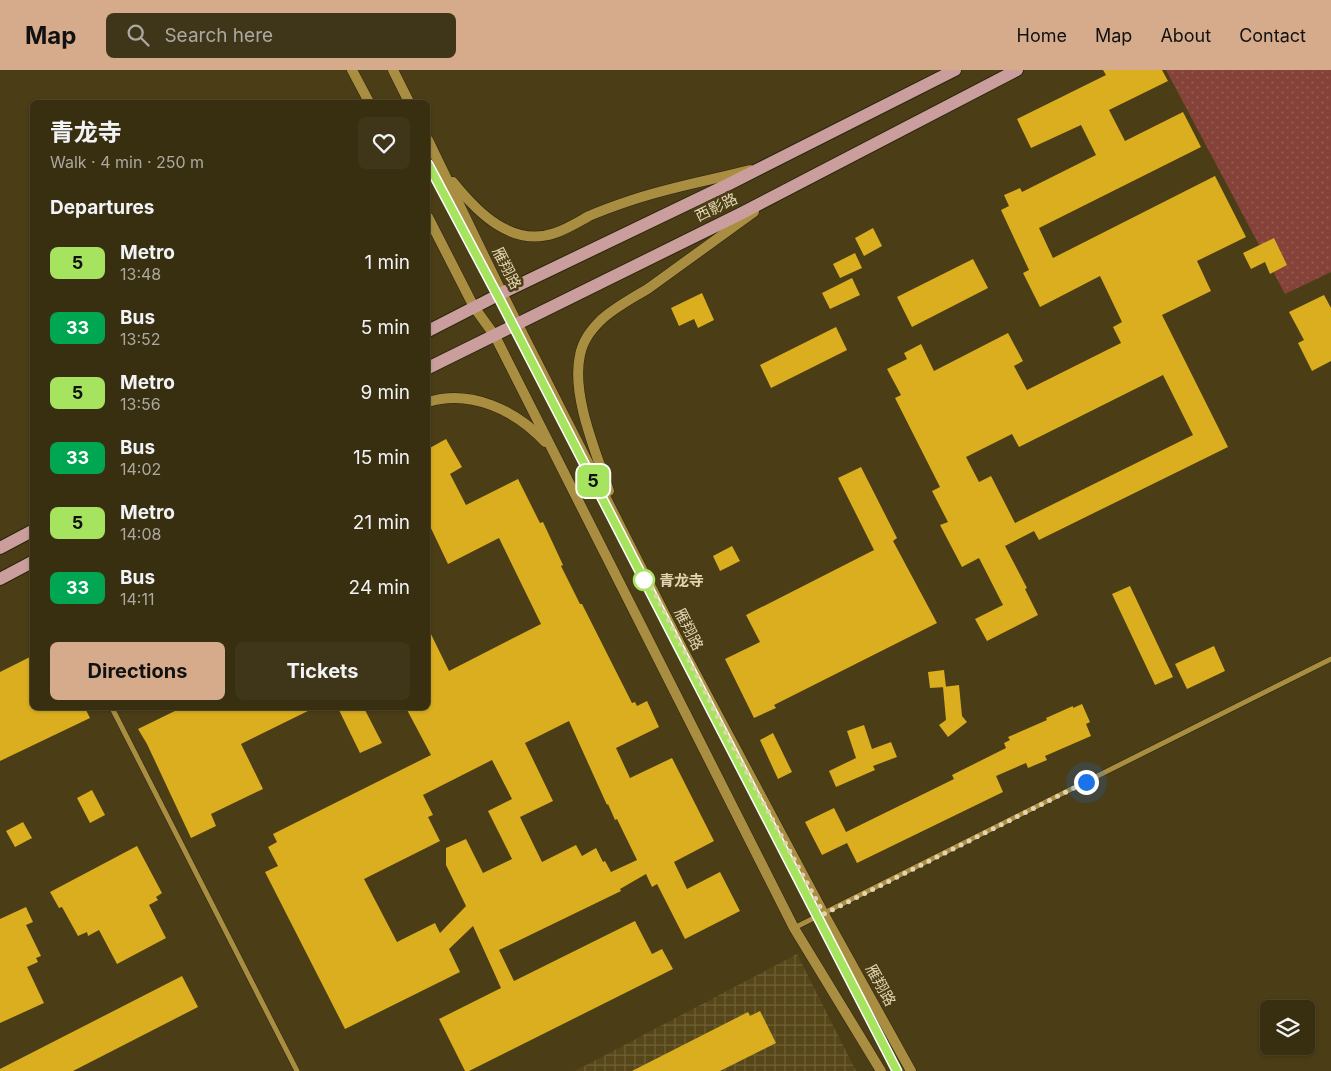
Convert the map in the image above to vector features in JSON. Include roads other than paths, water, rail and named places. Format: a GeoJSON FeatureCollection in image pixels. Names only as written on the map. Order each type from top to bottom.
{"type":"FeatureCollection","features":[{"type":"Feature","properties":{"kind":"main road"},"geometry":{"type":"LineString","coordinates":[[352,70],[368,100]]}},
{"type":"Feature","properties":{"kind":"main road"},"geometry":{"type":"LineString","coordinates":[[393,70],[408,100]]}},
{"type":"Feature","properties":{"kind":"main road","name":"西影路"},"geometry":{"type":"LineString","coordinates":[[430,330],[502,293],[766,166],[955,70]]}},
{"type":"Feature","properties":{"kind":"main road","name":"西影路"},"geometry":{"type":"LineString","coordinates":[[430,367],[779,194],[1017,70]]}},
{"type":"Feature","properties":{"kind":"main road","name":"雁翔路"},"geometry":{"type":"LineString","coordinates":[[430,144],[502,293],[734,749],[911,1071]]}},
{"type":"Feature","properties":{"kind":"main road"},"geometry":{"type":"LineString","coordinates":[[441,168],[464,196],[493,222],[513,233],[537,237],[556,233],[607,208],[634,199],[766,166]]}},
{"type":"Feature","properties":{"kind":"main road"},"geometry":{"type":"LineString","coordinates":[[619,523],[584,413],[578,384],[579,356],[583,342],[591,330],[603,318],[647,289],[779,194]]}},
{"type":"Feature","properties":{"kind":"main road"},"geometry":{"type":"LineString","coordinates":[[430,221],[474,308],[495,336],[794,928],[881,1071]]}},
{"type":"Feature","properties":{"kind":"main road"},"geometry":{"type":"LineString","coordinates":[[430,402],[452,397],[467,398],[500,409],[534,429],[555,454]]}},
{"type":"Feature","properties":{"kind":"main road"},"geometry":{"type":"LineString","coordinates":[[0,548],[30,532]]}},
{"type":"Feature","properties":{"kind":"main road"},"geometry":{"type":"LineString","coordinates":[[0,578],[30,563]]}},
{"type":"Feature","properties":{"kind":"street"},"geometry":{"type":"LineString","coordinates":[[794,928],[1331,659]]}},
{"type":"Feature","properties":{"kind":"street"},"geometry":{"type":"LineString","coordinates":[[113,710],[297,1071]]}},
{"type":"Feature","properties":{"kind":"metro line","name":"5"},"geometry":{"type":"LineString","coordinates":[[430,168],[897,1071]]}},
{"type":"Feature","properties":{"kind":"place","name":"青龙寺"},"geometry":{"type":"Point","coordinates":[644,580]}}]}
